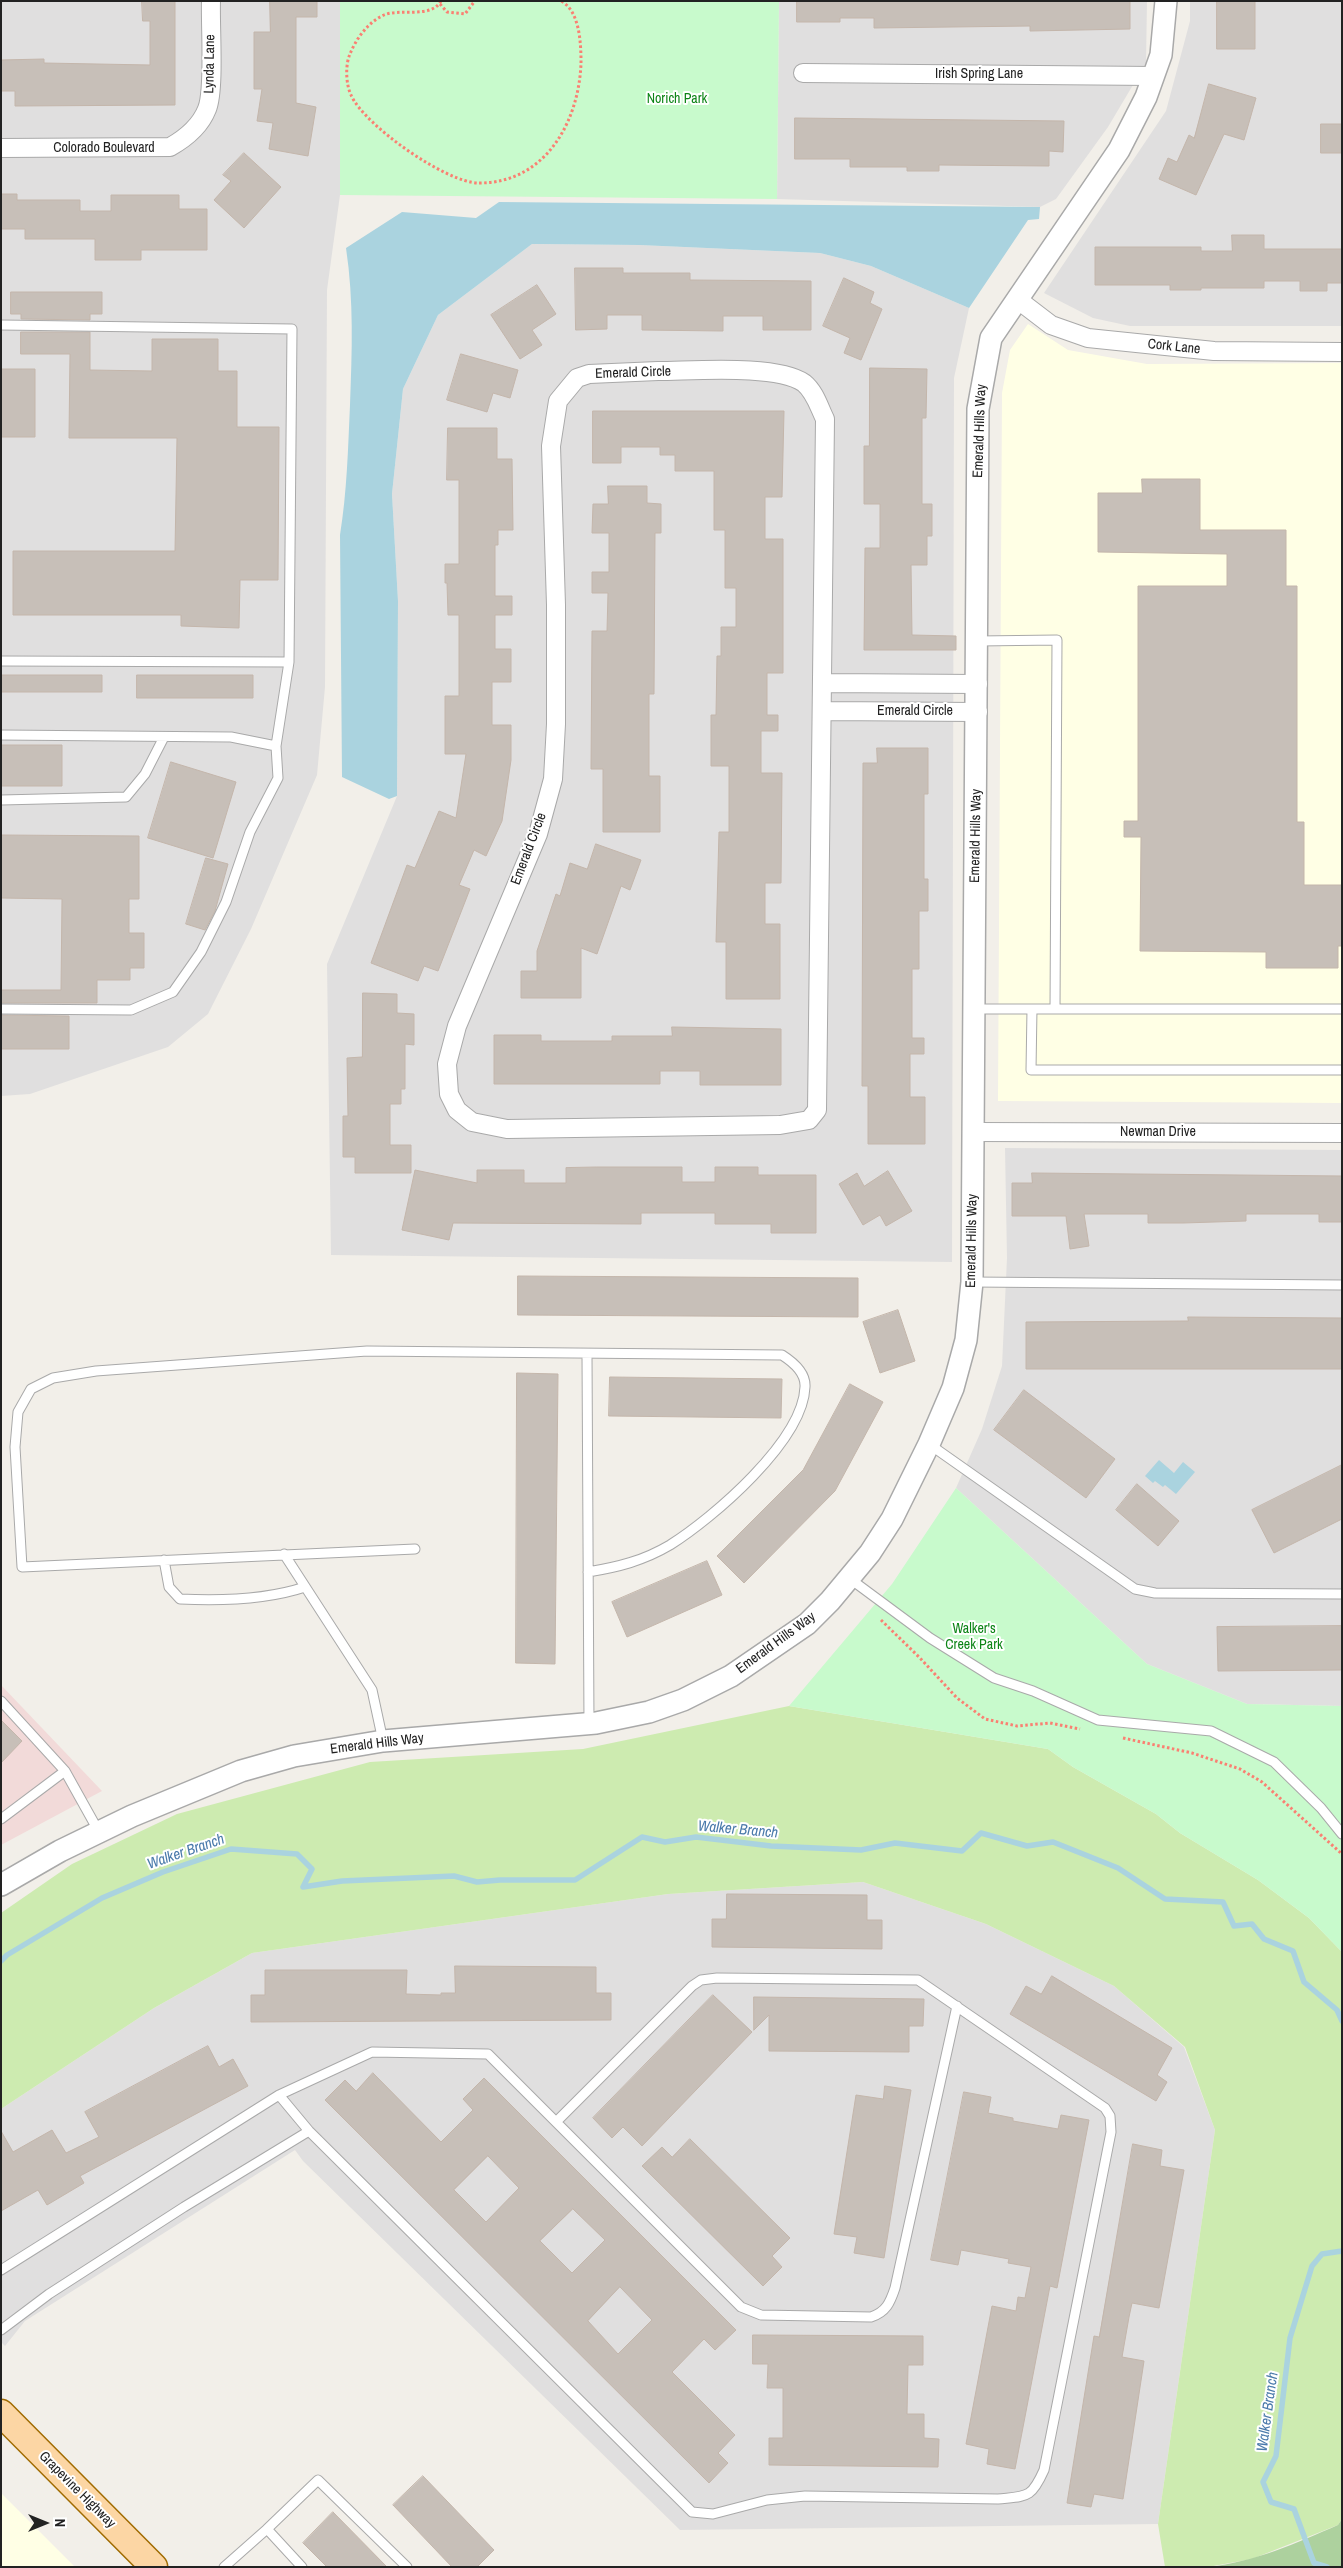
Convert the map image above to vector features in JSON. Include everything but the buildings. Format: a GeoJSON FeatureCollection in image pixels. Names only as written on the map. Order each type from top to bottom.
{"type":"FeatureCollection","features":[{"type":"Feature","properties":{"kind":"main road","name":"Grapevine Highway"},"geometry":{"type":"LineString","coordinates":[[1,2413],[154,2567]]}},
{"type":"Feature","properties":{"kind":"street","name":"Lynda Lane"},"geometry":{"type":"LineString","coordinates":[[198,124],[208,109],[210,91],[210,1]]}},
{"type":"Feature","properties":{"kind":"street","name":"Emerald Hills Way"},"geometry":{"type":"LineString","coordinates":[[1,1885],[60,1851],[132,1816],[241,1771],[294,1756],[383,1741],[589,1724],[649,1712],[683,1700],[731,1676],[807,1624],[850,1578],[870,1553],[892,1519],[929,1444],[953,1388],[966,1340],[972,1282],[978,712],[978,409],[991,338],[1120,150],[1146,97],[1162,55],[1166,1]]}},
{"type":"Feature","properties":{"kind":"street","name":"Irish Spring Lane"},"geometry":{"type":"LineString","coordinates":[[803,73],[1154,76]]}},
{"type":"Feature","properties":{"kind":"street","name":"Colorado Boulevard"},"geometry":{"type":"LineString","coordinates":[[1,148],[170,147],[187,138],[198,124]]}},
{"type":"Feature","properties":{"kind":"street","name":"Cork Lane"},"geometry":{"type":"LineString","coordinates":[[1017,299],[1051,325],[1088,338],[1214,351],[1342,352]]}},
{"type":"Feature","properties":{"kind":"street","name":"Emerald Circle"},"geometry":{"type":"LineString","coordinates":[[766,371],[792,376],[812,391],[825,419],[823,711],[819,1092],[817,1110],[809,1120],[780,1125],[507,1128],[472,1122],[457,1110],[449,1094],[447,1064],[457,1026],[538,834],[553,779],[556,724],[556,605],[551,446],[558,401],[578,378],[589,374],[766,371]]}},
{"type":"Feature","properties":{"kind":"street"},"geometry":{"type":"LineString","coordinates":[[824,683],[978,684]]}},
{"type":"Feature","properties":{"kind":"street","name":"Emerald Circle"},"geometry":{"type":"LineString","coordinates":[[823,711],[978,712]]}},
{"type":"Feature","properties":{"kind":"street","name":"Newman Drive"},"geometry":{"type":"LineString","coordinates":[[973,1132],[1342,1133]]}},
{"type":"Feature","properties":{"kind":"lane"},"geometry":{"type":"LineString","coordinates":[[1,325],[292,329],[289,662],[276,746],[278,778],[250,832],[226,902],[201,952],[173,992],[131,1010],[1,1009]]}},
{"type":"Feature","properties":{"kind":"lane"},"geometry":{"type":"LineString","coordinates":[[978,641],[1057,640],[1055,1009]]}},
{"type":"Feature","properties":{"kind":"lane"},"geometry":{"type":"LineString","coordinates":[[1,662],[289,662]]}},
{"type":"Feature","properties":{"kind":"lane"},"geometry":{"type":"LineString","coordinates":[[1,735],[231,737],[276,746]]}},
{"type":"Feature","properties":{"kind":"lane"},"geometry":{"type":"LineString","coordinates":[[1,800],[126,797],[144,774],[164,737]]}},
{"type":"Feature","properties":{"kind":"lane"},"geometry":{"type":"LineString","coordinates":[[975,1009],[1342,1009]]}},
{"type":"Feature","properties":{"kind":"lane"},"geometry":{"type":"LineString","coordinates":[[1032,1009],[1031,1070],[1342,1070]]}},
{"type":"Feature","properties":{"kind":"lane"},"geometry":{"type":"LineString","coordinates":[[972,1282],[1342,1285]]}},
{"type":"Feature","properties":{"kind":"lane"},"geometry":{"type":"LineString","coordinates":[[415,1549],[22,1567],[15,1447],[18,1412],[31,1390],[53,1378],[96,1371],[367,1352],[782,1354],[798,1366],[805,1386],[796,1417],[766,1463],[722,1507],[669,1545],[627,1566],[588,1572]]}},
{"type":"Feature","properties":{"kind":"lane"},"geometry":{"type":"LineString","coordinates":[[587,1354],[589,1724]]}},
{"type":"Feature","properties":{"kind":"lane"},"geometry":{"type":"LineString","coordinates":[[929,1444],[1135,1588],[1155,1593],[1342,1594]]}},
{"type":"Feature","properties":{"kind":"lane"},"geometry":{"type":"LineString","coordinates":[[284,1554],[372,1690],[383,1741]]}},
{"type":"Feature","properties":{"kind":"lane"},"geometry":{"type":"LineString","coordinates":[[164,1560],[170,1587],[180,1599],[207,1600],[282,1595],[305,1587]]}},
{"type":"Feature","properties":{"kind":"lane"},"geometry":{"type":"LineString","coordinates":[[850,1578],[930,1638],[994,1678],[1033,1691],[1098,1720],[1211,1731],[1274,1762],[1322,1808],[1342,1834]]}},
{"type":"Feature","properties":{"kind":"lane"},"geometry":{"type":"LineString","coordinates":[[1,1701],[65,1771],[99,1832]]}},
{"type":"Feature","properties":{"kind":"lane"},"geometry":{"type":"LineString","coordinates":[[1,1819],[65,1771]]}},
{"type":"Feature","properties":{"kind":"lane"},"geometry":{"type":"LineString","coordinates":[[279,2095],[309,2131],[692,2512],[713,2514],[767,2500],[805,2496],[998,2499],[1026,2496],[1035,2489],[1044,2470],[1111,2132],[1110,2116],[1105,2108],[918,1980],[701,1980],[692,1986],[556,2122]]}},
{"type":"Feature","properties":{"kind":"lane"},"geometry":{"type":"LineString","coordinates":[[1,2270],[279,2095],[372,2052],[488,2054],[741,2307],[761,2315],[871,2317],[882,2314],[890,2303],[895,2288],[956,2006]]}},
{"type":"Feature","properties":{"kind":"lane"},"geometry":{"type":"LineString","coordinates":[[1,2330],[49,2294],[168,2217],[309,2131]]}},
{"type":"Feature","properties":{"kind":"lane"},"geometry":{"type":"LineString","coordinates":[[224,2567],[318,2480],[406,2567]]}},
{"type":"Feature","properties":{"kind":"lane"},"geometry":{"type":"LineString","coordinates":[[267,2529],[302,2567]]}},
{"type":"Feature","properties":{"kind":"path"},"geometry":{"type":"LineString","coordinates":[[474,1],[465,14],[447,12],[440,3],[427,10],[385,15],[370,25],[356,40],[348,57],[350,95],[361,110],[392,140],[447,175],[479,183],[519,173],[536,164],[549,152],[570,120],[579,83],[581,44],[573,12],[560,1]]}},
{"type":"Feature","properties":{"kind":"shaded area"},"geometry":{"type":"Polygon","coordinates":[[[1,1],[340,1],[340,195],[327,290],[325,687],[317,775],[251,929],[208,1014],[168,1047],[30,1094],[1,1096],[1,1]]]}},
{"type":"Feature","properties":{"kind":"shaded area"},"geometry":{"type":"Polygon","coordinates":[[[779,1],[1147,1],[1146,63],[1108,127],[1056,199],[1040,207],[777,199],[779,1]]]}},
{"type":"Feature","properties":{"kind":"shaded area"},"geometry":{"type":"Polygon","coordinates":[[[1190,1],[1342,1],[1342,326],[1130,326],[1093,318],[1044,293],[1166,111],[1190,21],[1190,1]]]}},
{"type":"Feature","properties":{"kind":"shaded area"},"geometry":{"type":"Polygon","coordinates":[[[532,244],[639,245],[820,253],[871,266],[969,308],[954,378],[952,1262],[331,1255],[327,964],[397,796],[398,601],[392,494],[403,389],[438,315],[532,244]]]}},
{"type":"Feature","properties":{"kind":"shaded area"},"geometry":{"type":"Polygon","coordinates":[[[1028,324],[1068,350],[1147,364],[1342,363],[1342,1103],[998,1101],[1002,393],[1010,350],[1028,324]]]}},
{"type":"Feature","properties":{"kind":"shaded area"},"geometry":{"type":"Polygon","coordinates":[[[1005,1148],[1342,1150],[1342,1706],[1247,1704],[1147,1664],[956,1488],[982,1429],[1002,1366],[1007,1258],[1005,1148]]]}},
{"type":"Feature","properties":{"kind":"shaded area"},"geometry":{"type":"Polygon","coordinates":[[[1,1685],[102,1791],[1,1845],[1,1685]]]}},
{"type":"Feature","properties":{"kind":"shaded area"},"geometry":{"type":"Polygon","coordinates":[[[863,1882],[986,1924],[1114,1986],[1184,2047],[1215,2130],[1158,2524],[680,2530],[303,2161],[295,2150],[25,2321],[5,2346],[1,2342],[1,2109],[154,2008],[252,1953],[668,1894],[863,1882]]]}},
{"type":"Feature","properties":{"kind":"shaded area"},"geometry":{"type":"Polygon","coordinates":[[[1,2493],[75,2567],[1,2567],[1,2493]]]}},
{"type":"Feature","properties":{"kind":"green space","name":"Norich Park"},"geometry":{"type":"Polygon","coordinates":[[[340,1],[779,1],[777,199],[340,195],[340,1]]]}},
{"type":"Feature","properties":{"kind":"green space","name":"Walker's Creek Park"},"geometry":{"type":"Polygon","coordinates":[[[956,1488],[1147,1664],[1247,1704],[1342,1706],[1342,1952],[1309,1918],[1258,1880],[1180,1833],[1156,1814],[1073,1767],[1048,1749],[789,1706],[892,1584],[956,1488]]]}},
{"type":"Feature","properties":{"kind":"green space"},"geometry":{"type":"Polygon","coordinates":[[[789,1706],[1048,1749],[1073,1767],[1156,1814],[1180,1833],[1258,1880],[1309,1918],[1342,1952],[1342,2519],[1338,2525],[1252,2559],[1208,2567],[1165,2567],[1158,2524],[1215,2130],[1185,2047],[1114,1986],[986,1924],[863,1882],[668,1894],[252,1953],[154,2008],[1,2109],[1,1913],[72,1864],[177,1814],[370,1762],[583,1749],[789,1706]]]}},
{"type":"Feature","properties":{"kind":"green space"},"geometry":{"type":"Polygon","coordinates":[[[1342,2519],[1342,2567],[1208,2567],[1242,2561],[1275,2551],[1338,2525],[1342,2519]]]}},
{"type":"Feature","properties":{"kind":"water"},"geometry":{"type":"Polygon","coordinates":[[[499,202],[1040,207],[1039,219],[1028,220],[969,308],[871,266],[820,253],[639,245],[532,244],[438,315],[403,389],[392,494],[398,601],[397,796],[389,799],[342,777],[340,535],[347,470],[352,346],[349,268],[346,248],[402,212],[476,218],[499,202]]]}},
{"type":"Feature","properties":{"kind":"water"},"geometry":{"type":"Polygon","coordinates":[[[1159,1460],[1174,1473],[1183,1462],[1195,1472],[1176,1494],[1165,1485],[1163,1487],[1155,1481],[1153,1483],[1145,1476],[1159,1460]]]}},
{"type":"Feature","properties":{"kind":"waterway","name":"Walker Branch"},"geometry":{"type":"LineString","coordinates":[[1,1961],[7,1955],[102,1898],[163,1872],[231,1849],[297,1854],[312,1869],[303,1887],[342,1881],[454,1876],[477,1882],[500,1880],[575,1880],[642,1837],[665,1842],[696,1837],[771,1846],[861,1850],[895,1843],[962,1851],[981,1833],[1027,1846],[1053,1842],[1118,1868],[1165,1899],[1223,1902],[1234,1926],[1252,1924],[1264,1939],[1293,1951],[1304,1982],[1337,2010],[1342,2021]]}},
{"type":"Feature","properties":{"kind":"waterway","name":"Walker Branch"},"geometry":{"type":"LineString","coordinates":[[1327,2567],[1314,2563],[1294,2509],[1271,2502],[1263,2482],[1276,2456],[1290,2338],[1312,2266],[1322,2254],[1342,2251]]}}]}
